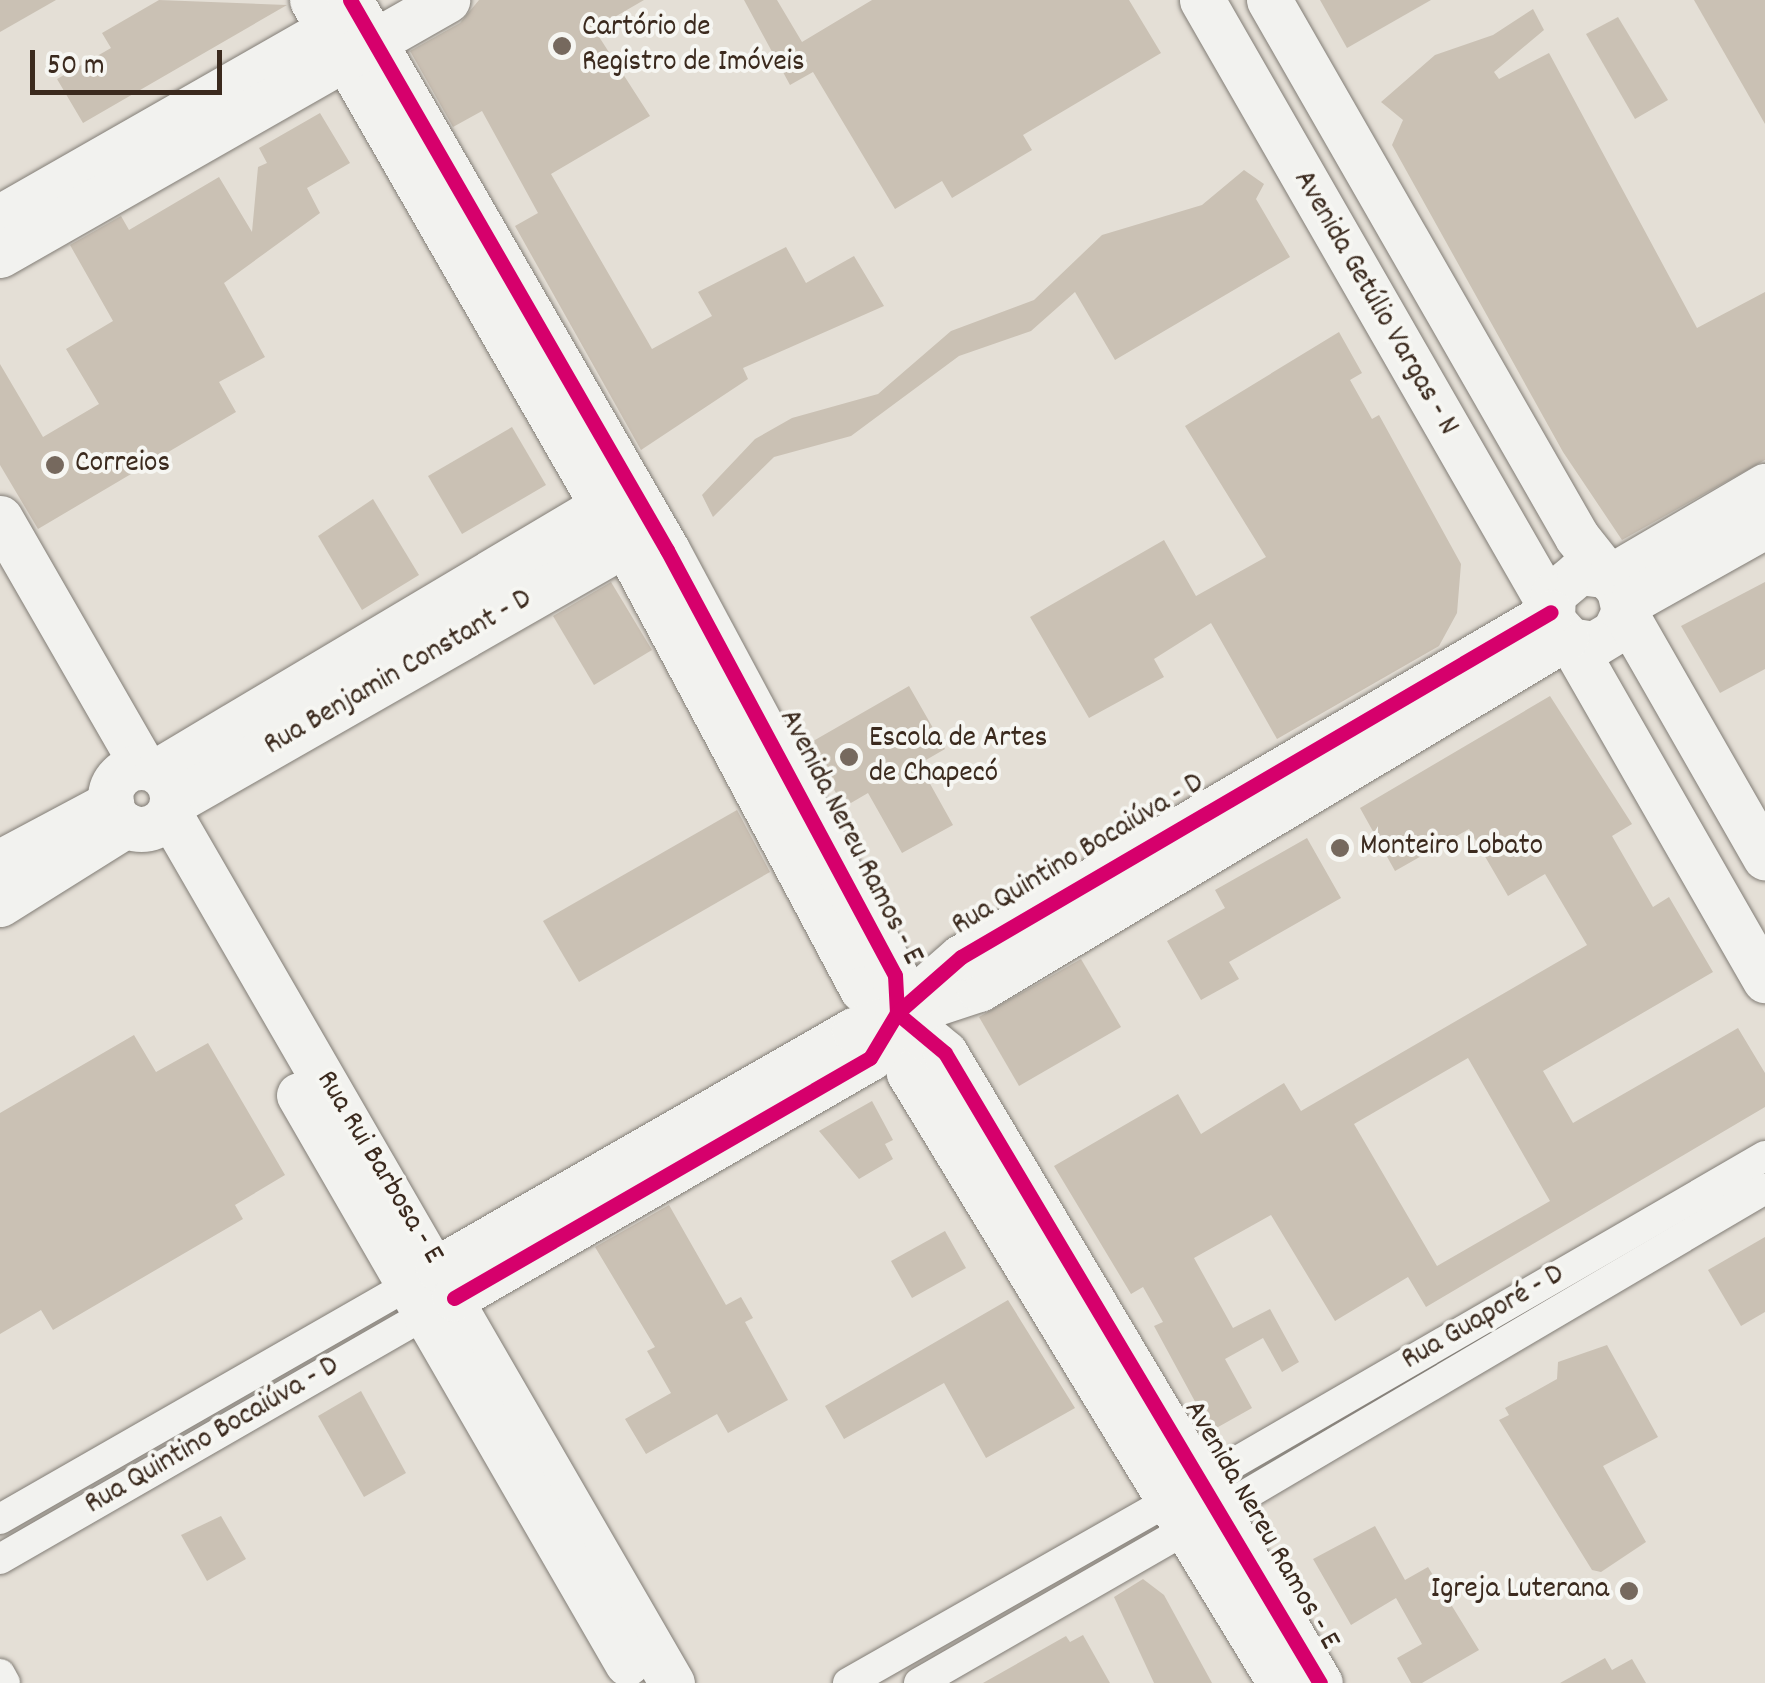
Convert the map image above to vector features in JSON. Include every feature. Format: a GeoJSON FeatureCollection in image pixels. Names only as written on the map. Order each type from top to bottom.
{"type":"FeatureCollection","features":[{"type":"Feature","properties":{"kind":"street"},"geometry":{"type":"LineString","coordinates":[[0,217],[349,21],[448,0]]}},
{"type":"Feature","properties":{"kind":"street","name":"Avenida Getúlio Vargas - N"},"geometry":{"type":"LineString","coordinates":[[1202,0],[1765,980]]}},
{"type":"Feature","properties":{"kind":"street","name":"Avenida Getúlio Vargas - N"},"geometry":{"type":"LineString","coordinates":[[1268,0],[1765,856]]}},
{"type":"Feature","properties":{"kind":"street"},"geometry":{"type":"LineString","coordinates":[[0,255],[349,21]]}},
{"type":"Feature","properties":{"kind":"street","name":"Avenida Nereu Ramos - E"},"geometry":{"type":"LineString","coordinates":[[349,21],[862,990],[945,1052],[1197,1504],[1280,1683]]}},
{"type":"Feature","properties":{"kind":"street","name":"Avenida Nereu Ramos - E"},"geometry":{"type":"LineString","coordinates":[[349,21],[749,702],[894,975],[897,1013]]}},
{"type":"Feature","properties":{"kind":"street"},"geometry":{"type":"LineString","coordinates":[[1765,486],[1614,592],[1605,640],[1559,624],[1568,576],[1614,592],[1765,526]]}},
{"type":"Feature","properties":{"kind":"street","name":"Rua Rui Barbosa - E"},"geometry":{"type":"LineString","coordinates":[[0,518],[143,798]]}},
{"type":"Feature","properties":{"kind":"street","name":"Rua Benjamin Constant - D"},"geometry":{"type":"LineString","coordinates":[[0,904],[143,798],[613,525]]}},
{"type":"Feature","properties":{"kind":"street","name":"Rua Rui Barbosa - E"},"geometry":{"type":"LineString","coordinates":[[0,581],[143,798],[432,1291],[672,1683]]}},
{"type":"Feature","properties":{"kind":"street","name":"Rua Quintino Bocaiúva - D"},"geometry":{"type":"LineString","coordinates":[[0,1559],[102,1500],[854,1030],[979,989],[1559,624]]}},
{"type":"Feature","properties":{"kind":"street"},"geometry":{"type":"LineString","coordinates":[[0,862],[143,798]]}},
{"type":"Feature","properties":{"kind":"street","name":"Rua Guaporé - D"},"geometry":{"type":"LineString","coordinates":[[919,1683],[951,1675],[1098,1581],[1276,1439],[1763,1170]]}},
{"type":"Feature","properties":{"kind":"street","name":"Rua Guaporé - D"},"geometry":{"type":"LineString","coordinates":[[848,1683],[1080,1551],[1292,1468],[1763,1170]]}},
{"type":"Feature","properties":{"kind":"street","name":"Rua Quintino Bocaiúva - D"},"geometry":{"type":"LineString","coordinates":[[0,1518],[432,1291]]}},
{"type":"Feature","properties":{"kind":"street","name":"Rua Rui Barbosa - E"},"geometry":{"type":"LineString","coordinates":[[432,1291],[638,1683]]}},
{"type":"Feature","properties":{"kind":"street"},"geometry":{"type":"LineString","coordinates":[[1276,1439],[1292,1468]]}},
{"type":"Feature","properties":{"kind":"street"},"geometry":{"type":"LineString","coordinates":[[85,1470],[102,1500]]}},
{"type":"Feature","properties":{"kind":"street","name":"Avenida Nereu Ramos - E"},"geometry":{"type":"LineString","coordinates":[[1197,1504],[1320,1683]]}},
{"type":"Feature","properties":{"kind":"street"},"geometry":{"type":"LineString","coordinates":[[1080,1551],[1098,1581]]}},
{"type":"Feature","properties":{"kind":"street"},"geometry":{"type":"LineString","coordinates":[[0,1674],[5,1683]]}},
{"type":"Feature","properties":{"kind":"building"},"geometry":{"type":"Polygon","coordinates":[[[0,0],[56,0],[0,32],[0,0]]]}},
{"type":"Feature","properties":{"kind":"building"},"geometry":{"type":"Polygon","coordinates":[[[159,0],[287,5],[83,123],[57,79],[111,48],[102,33],[159,0]]]}},
{"type":"Feature","properties":{"kind":"building"},"geometry":{"type":"Polygon","coordinates":[[[479,0],[644,0],[594,29],[650,116],[551,174],[652,349],[712,316],[698,292],[786,247],[806,283],[854,256],[884,306],[743,368],[748,379],[641,450],[515,226],[538,213],[482,111],[453,127],[410,51],[460,23],[479,0]]]}},
{"type":"Feature","properties":{"kind":"building"},"geometry":{"type":"Polygon","coordinates":[[[744,0],[777,0],[802,42],[872,0],[1129,0],[1161,53],[1023,135],[1032,150],[952,198],[942,181],[895,209],[813,72],[790,85],[744,0]]]}},
{"type":"Feature","properties":{"kind":"building"},"geometry":{"type":"Polygon","coordinates":[[[1320,0],[1431,0],[1347,48],[1320,0]]]}},
{"type":"Feature","properties":{"kind":"building"},"geometry":{"type":"Polygon","coordinates":[[[1694,0],[1765,0],[1765,124],[1694,0]]]}},
{"type":"Feature","properties":{"kind":"building"},"geometry":{"type":"Polygon","coordinates":[[[1533,9],[1544,30],[1494,72],[1499,79],[1549,53],[1697,328],[1765,292],[1765,460],[1622,540],[1563,452],[1392,145],[1403,120],[1381,102],[1435,55],[1493,35],[1533,9]]]}},
{"type":"Feature","properties":{"kind":"building"},"geometry":{"type":"Polygon","coordinates":[[[1618,17],[1668,100],[1635,119],[1586,34],[1618,17]]]}},
{"type":"Feature","properties":{"kind":"building"},"geometry":{"type":"Polygon","coordinates":[[[320,113],[350,163],[307,188],[320,213],[224,283],[265,357],[219,382],[236,412],[38,529],[0,465],[0,364],[43,437],[99,404],[66,349],[113,321],[70,245],[121,216],[129,230],[219,177],[252,232],[258,167],[267,163],[259,148],[320,113]]]}},
{"type":"Feature","properties":{"kind":"building"},"geometry":{"type":"Polygon","coordinates":[[[1244,170],[1264,184],[1256,199],[1290,257],[1115,360],[1075,292],[1031,331],[959,356],[851,436],[774,457],[713,517],[702,495],[755,439],[792,418],[878,394],[951,331],[1034,300],[1102,235],[1202,205],[1244,170]]]}},
{"type":"Feature","properties":{"kind":"building"},"geometry":{"type":"Polygon","coordinates":[[[1339,332],[1362,373],[1350,380],[1372,419],[1379,415],[1461,564],[1457,613],[1439,646],[1277,739],[1211,623],[1154,659],[1164,677],[1089,718],[1030,617],[1164,540],[1196,596],[1266,557],[1185,426],[1339,332]]]}},
{"type":"Feature","properties":{"kind":"building"},"geometry":{"type":"Polygon","coordinates":[[[512,427],[546,485],[462,534],[428,476],[512,427]]]}},
{"type":"Feature","properties":{"kind":"building"},"geometry":{"type":"Polygon","coordinates":[[[373,499],[419,575],[362,610],[318,536],[373,499]]]}},
{"type":"Feature","properties":{"kind":"building"},"geometry":{"type":"Polygon","coordinates":[[[611,582],[652,650],[594,685],[553,616],[611,582]]]}},
{"type":"Feature","properties":{"kind":"building"},"geometry":{"type":"Polygon","coordinates":[[[1765,582],[1765,669],[1720,693],[1681,626],[1765,582]]]}},
{"type":"Feature","properties":{"kind":"building"},"geometry":{"type":"Polygon","coordinates":[[[909,686],[945,749],[919,764],[953,825],[902,853],[868,793],[844,807],[808,744],[909,686]]]}},
{"type":"Feature","properties":{"kind":"building"},"geometry":{"type":"Polygon","coordinates":[[[1550,696],[1632,824],[1612,836],[1653,907],[1669,897],[1713,972],[1543,1071],[1573,1123],[1738,1028],[1765,1073],[1765,1107],[1426,1307],[1408,1277],[1335,1321],[1271,1215],[1194,1258],[1233,1328],[1270,1309],[1299,1362],[1282,1372],[1263,1338],[1225,1359],[1252,1408],[1211,1431],[1154,1326],[1163,1322],[1143,1287],[1131,1294],[1054,1166],[1178,1094],[1201,1134],[1284,1083],[1301,1111],[1587,945],[1545,874],[1508,896],[1469,829],[1395,871],[1360,808],[1550,696]],[[1468,1058],[1354,1124],[1437,1266],[1550,1201],[1468,1058]]]}},
{"type":"Feature","properties":{"kind":"building"},"geometry":{"type":"Polygon","coordinates":[[[737,810],[770,872],[579,982],[543,921],[737,810]]]}},
{"type":"Feature","properties":{"kind":"building"},"geometry":{"type":"Polygon","coordinates":[[[1307,838],[1341,898],[1229,962],[1239,979],[1201,1000],[1167,941],[1225,908],[1215,890],[1307,838]]]}},
{"type":"Feature","properties":{"kind":"building"},"geometry":{"type":"Polygon","coordinates":[[[1081,959],[1121,1027],[1019,1086],[979,1017],[1081,959]]]}},
{"type":"Feature","properties":{"kind":"building"},"geometry":{"type":"Polygon","coordinates":[[[134,1035],[156,1072],[208,1043],[285,1175],[235,1205],[243,1219],[53,1330],[41,1310],[0,1334],[0,1113],[134,1035]]]}},
{"type":"Feature","properties":{"kind":"building"},"geometry":{"type":"Polygon","coordinates":[[[872,1101],[893,1140],[885,1144],[893,1159],[859,1179],[819,1131],[872,1101]]]}},
{"type":"Feature","properties":{"kind":"building"},"geometry":{"type":"Polygon","coordinates":[[[669,1205],[726,1305],[741,1297],[753,1318],[745,1322],[788,1400],[728,1433],[717,1414],[646,1454],[625,1419],[671,1393],[647,1351],[655,1347],[595,1247],[669,1205]]]}},
{"type":"Feature","properties":{"kind":"building"},"geometry":{"type":"Polygon","coordinates":[[[945,1231],[966,1268],[912,1298],[891,1261],[945,1231]]]}},
{"type":"Feature","properties":{"kind":"building"},"geometry":{"type":"Polygon","coordinates":[[[1765,1237],[1765,1312],[1741,1326],[1708,1270],[1765,1237]]]}},
{"type":"Feature","properties":{"kind":"building"},"geometry":{"type":"Polygon","coordinates":[[[1008,1300],[1075,1408],[986,1458],[944,1383],[844,1439],[825,1406],[1008,1300]]]}},
{"type":"Feature","properties":{"kind":"building"},"geometry":{"type":"Polygon","coordinates":[[[1607,1345],[1658,1437],[1603,1466],[1646,1542],[1601,1572],[1592,1570],[1499,1420],[1509,1415],[1505,1408],[1557,1379],[1558,1362],[1607,1345]]]}},
{"type":"Feature","properties":{"kind":"building"},"geometry":{"type":"Polygon","coordinates":[[[361,1391],[406,1473],[364,1497],[318,1416],[361,1391]]]}},
{"type":"Feature","properties":{"kind":"building"},"geometry":{"type":"Polygon","coordinates":[[[221,1516],[246,1559],[207,1581],[181,1535],[221,1516]]]}},
{"type":"Feature","properties":{"kind":"building"},"geometry":{"type":"Polygon","coordinates":[[[1375,1526],[1405,1580],[1428,1567],[1479,1650],[1422,1683],[1411,1683],[1397,1658],[1422,1644],[1396,1598],[1351,1625],[1313,1559],[1375,1526]]]}},
{"type":"Feature","properties":{"kind":"building"},"geometry":{"type":"Polygon","coordinates":[[[1143,1579],[1164,1595],[1212,1683],[1154,1683],[1114,1597],[1143,1579]]]}},
{"type":"Feature","properties":{"kind":"building"},"geometry":{"type":"Polygon","coordinates":[[[1083,1635],[1110,1683],[983,1683],[1066,1636],[1070,1642],[1083,1635]]]}},
{"type":"Feature","properties":{"kind":"building"},"geometry":{"type":"Polygon","coordinates":[[[1605,1658],[1612,1670],[1632,1659],[1646,1683],[1560,1683],[1605,1658]]]}},
{"type":"Feature","properties":{"kind":"cycle path"},"geometry":{"type":"LineString","coordinates":[[350,0],[667,550],[895,975],[897,1013],[945,1053],[1320,1683]]}},
{"type":"Feature","properties":{"kind":"cycle path"},"geometry":{"type":"LineString","coordinates":[[454,1298],[870,1058],[897,1013],[961,957],[1551,612]]}},
{"type":"Feature","properties":{"kind":"place","name":"Cartório de Registro de Imóveis"},"geometry":{"type":"Point","coordinates":[562,46]}},
{"type":"Feature","properties":{"kind":"place","name":"Correios"},"geometry":{"type":"Point","coordinates":[55,465]}},
{"type":"Feature","properties":{"kind":"place","name":"Escola de Artes de Chapecó"},"geometry":{"type":"Point","coordinates":[849,757]}},
{"type":"Feature","properties":{"kind":"place","name":"Monteiro Lobato"},"geometry":{"type":"Point","coordinates":[1340,848]}},
{"type":"Feature","properties":{"kind":"place","name":"Igreja Luterana"},"geometry":{"type":"Point","coordinates":[1629,1591]}}]}
